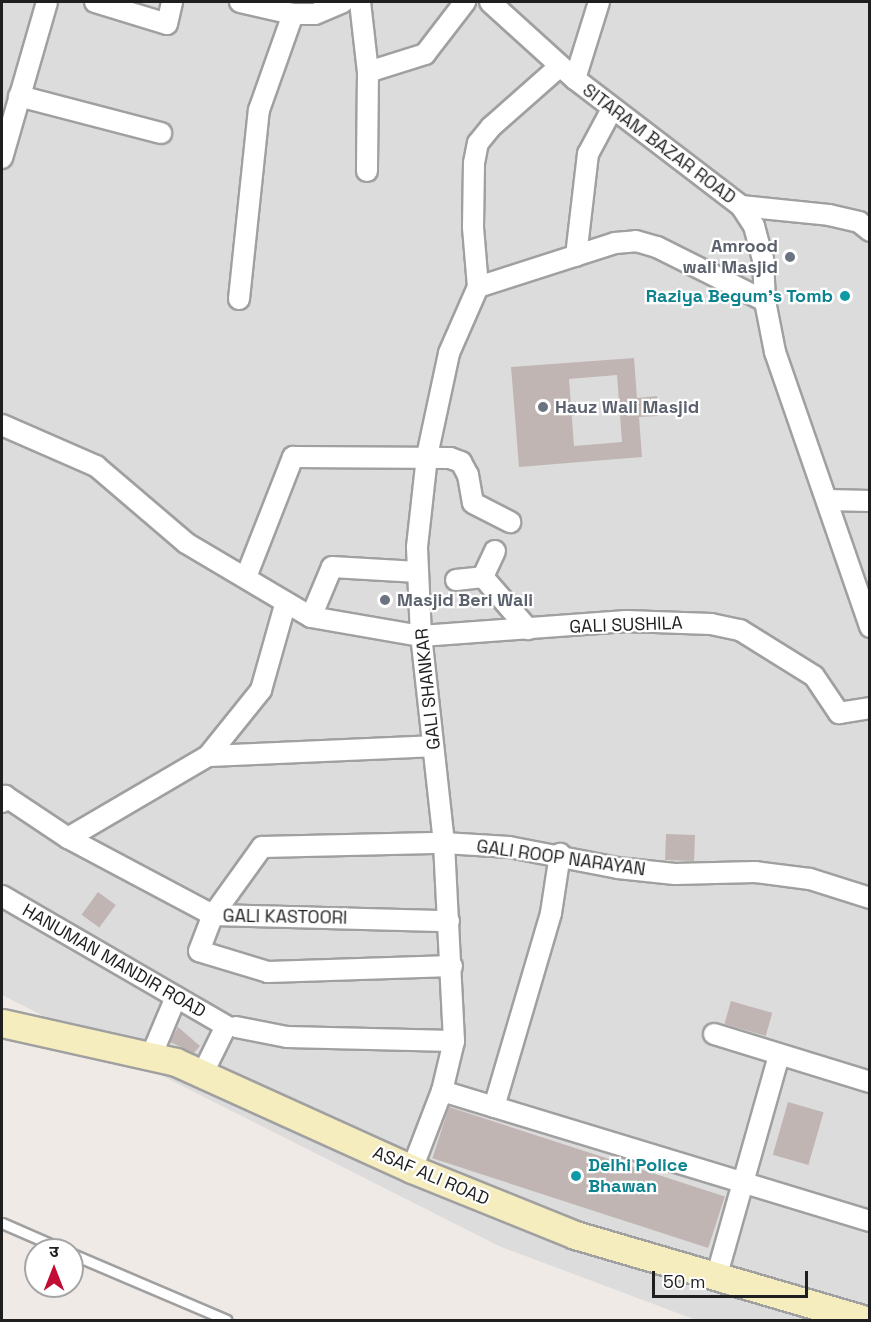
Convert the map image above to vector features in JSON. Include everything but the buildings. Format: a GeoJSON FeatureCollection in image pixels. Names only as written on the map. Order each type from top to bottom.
{"type":"FeatureCollection","features":[{"type":"Feature","properties":{"kind":"main road","name":"ASAF ALI ROAD"},"geometry":{"type":"LineString","coordinates":[[2,1023],[152,1054],[412,1169],[575,1235],[866,1320]]}},
{"type":"Feature","properties":{"kind":"main road","name":"ASAF ALI ROAD"},"geometry":{"type":"LineString","coordinates":[[2,1041],[170,1078],[405,1185],[570,1251],[804,1320]]}},
{"type":"Feature","properties":{"kind":"street"},"geometry":{"type":"LineString","coordinates":[[2,158],[48,2]]}},
{"type":"Feature","properties":{"kind":"street"},"geometry":{"type":"LineString","coordinates":[[95,2],[167,24],[172,2]]}},
{"type":"Feature","properties":{"kind":"street"},"geometry":{"type":"LineString","coordinates":[[240,2],[293,14],[315,14],[343,2]]}},
{"type":"Feature","properties":{"kind":"street"},"geometry":{"type":"LineString","coordinates":[[360,2],[368,72],[367,171]]}},
{"type":"Feature","properties":{"kind":"street"},"geometry":{"type":"LineString","coordinates":[[368,72],[425,54],[465,2]]}},
{"type":"Feature","properties":{"kind":"street","name":"SITARAM BAZAR ROAD"},"geometry":{"type":"LineString","coordinates":[[490,2],[612,109],[741,206],[754,226],[763,259],[765,301],[776,352],[827,500],[863,592],[870,627]]}},
{"type":"Feature","properties":{"kind":"street"},"geometry":{"type":"LineString","coordinates":[[599,2],[568,72],[491,127],[478,143],[473,206],[478,287],[615,243],[636,241],[657,247],[765,301]]}},
{"type":"Feature","properties":{"kind":"street"},"geometry":{"type":"LineString","coordinates":[[239,299],[259,110],[293,14]]}},
{"type":"Feature","properties":{"kind":"street"},"geometry":{"type":"LineString","coordinates":[[19,96],[161,133]]}},
{"type":"Feature","properties":{"kind":"street"},"geometry":{"type":"LineString","coordinates":[[576,256],[588,154],[612,109]]}},
{"type":"Feature","properties":{"kind":"street"},"geometry":{"type":"LineString","coordinates":[[741,206],[829,214],[859,222],[870,231]]}},
{"type":"Feature","properties":{"kind":"street","name":"GALI SHANKAR"},"geometry":{"type":"LineString","coordinates":[[412,1169],[442,1091],[454,1041],[444,843],[421,636],[417,547],[427,456],[449,353],[478,287]]}},
{"type":"Feature","properties":{"kind":"street","name":"GALI SUSHILA"},"geometry":{"type":"LineString","coordinates":[[2,425],[96,466],[186,543],[246,577],[285,605],[310,617],[421,636],[668,620],[740,630],[813,676],[839,712],[870,708]]}},
{"type":"Feature","properties":{"kind":"street"},"geometry":{"type":"LineString","coordinates":[[246,577],[293,457],[427,456],[460,462],[468,475],[473,503],[510,522]]}},
{"type":"Feature","properties":{"kind":"street"},"geometry":{"type":"LineString","coordinates":[[827,500],[870,501]]}},
{"type":"Feature","properties":{"kind":"street"},"geometry":{"type":"LineString","coordinates":[[483,577],[495,552]]}},
{"type":"Feature","properties":{"kind":"street"},"geometry":{"type":"LineString","coordinates":[[310,617],[332,567],[418,572]]}},
{"type":"Feature","properties":{"kind":"street"},"geometry":{"type":"LineString","coordinates":[[456,580],[483,577]]}},
{"type":"Feature","properties":{"kind":"street"},"geometry":{"type":"LineString","coordinates":[[483,577],[528,629]]}},
{"type":"Feature","properties":{"kind":"street"},"geometry":{"type":"LineString","coordinates":[[68,838],[208,756],[261,690],[285,605]]}},
{"type":"Feature","properties":{"kind":"street"},"geometry":{"type":"LineString","coordinates":[[208,756],[433,746]]}},
{"type":"Feature","properties":{"kind":"street","name":"GALI KASTOORI"},"geometry":{"type":"LineString","coordinates":[[2,802],[5,796],[68,838],[213,915],[449,921]]}},
{"type":"Feature","properties":{"kind":"street","name":"GALI ROOP NARAYAN"},"geometry":{"type":"LineString","coordinates":[[213,915],[262,847],[444,843],[560,854],[629,869],[675,874],[755,872],[810,879],[870,898]]}},
{"type":"Feature","properties":{"kind":"street"},"geometry":{"type":"LineString","coordinates":[[494,1107],[551,913],[560,854]]}},
{"type":"Feature","properties":{"kind":"street","name":"HANUMAN MANDIR ROAD"},"geometry":{"type":"LineString","coordinates":[[2,896],[176,998],[231,1027],[286,1037],[454,1041]]}},
{"type":"Feature","properties":{"kind":"street"},"geometry":{"type":"LineString","coordinates":[[213,915],[199,951],[268,972],[452,966]]}},
{"type":"Feature","properties":{"kind":"street"},"geometry":{"type":"LineString","coordinates":[[152,1054],[176,998]]}},
{"type":"Feature","properties":{"kind":"street"},"geometry":{"type":"LineString","coordinates":[[202,1075],[231,1027]]}},
{"type":"Feature","properties":{"kind":"street"},"geometry":{"type":"LineString","coordinates":[[714,1034],[779,1056],[870,1082]]}},
{"type":"Feature","properties":{"kind":"street"},"geometry":{"type":"LineString","coordinates":[[716,1278],[779,1056]]}},
{"type":"Feature","properties":{"kind":"street"},"geometry":{"type":"LineString","coordinates":[[442,1091],[870,1221]]}},
{"type":"Feature","properties":{"kind":"lane"},"geometry":{"type":"LineString","coordinates":[[2,1223],[36,1238]]}},
{"type":"Feature","properties":{"kind":"lane"},"geometry":{"type":"LineString","coordinates":[[84,1259],[227,1320]]}},
{"type":"Feature","properties":{"kind":"shaded area"},"geometry":{"type":"Polygon","coordinates":[[[2,2],[869,2],[869,1320],[696,1320],[499,1246],[2,995],[2,2]]]}},
{"type":"Feature","properties":{"kind":"place","name":"Amrood wali Masjid"},"geometry":{"type":"Point","coordinates":[790,257]}},
{"type":"Feature","properties":{"kind":"place","name":"Raziya Begum's Tomb"},"geometry":{"type":"Point","coordinates":[845,296]}},
{"type":"Feature","properties":{"kind":"place","name":"Hauz Wali Masjid"},"geometry":{"type":"Point","coordinates":[543,407]}},
{"type":"Feature","properties":{"kind":"place","name":"Masjid Beri Wali"},"geometry":{"type":"Point","coordinates":[385,600]}},
{"type":"Feature","properties":{"kind":"place","name":"Delhi Police Bhawan"},"geometry":{"type":"Point","coordinates":[576,1176]}}]}
